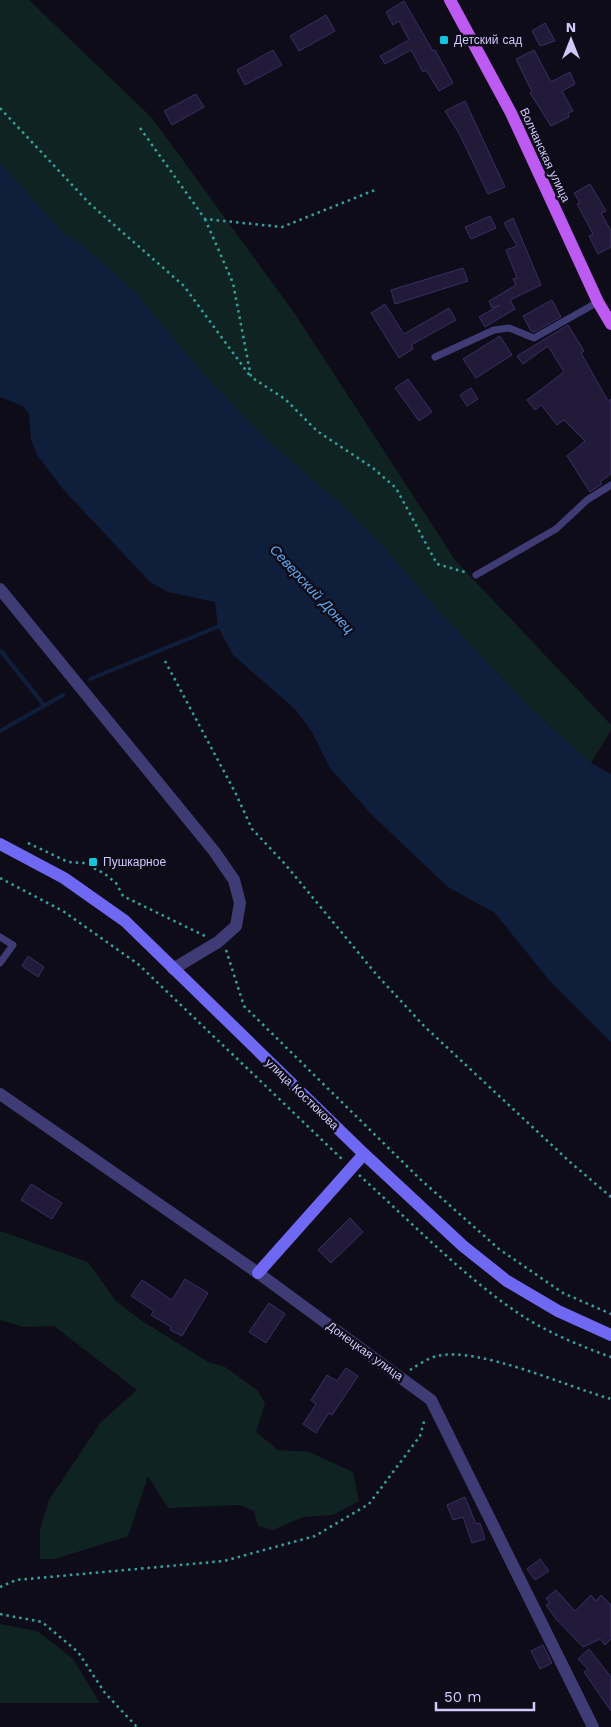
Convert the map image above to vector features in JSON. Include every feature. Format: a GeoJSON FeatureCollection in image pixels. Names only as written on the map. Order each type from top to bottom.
{"type":"FeatureCollection","features":[{"type":"Feature","properties":{"kind":"main road","name":"Волчанская улица"},"geometry":{"type":"LineString","coordinates":[[450,0],[511,113],[598,302],[611,324]]}},
{"type":"Feature","properties":{"kind":"main road","name":"улица Костюкова"},"geometry":{"type":"LineString","coordinates":[[0,844],[64,878],[124,921],[364,1154],[463,1246],[507,1280],[558,1312],[611,1335]]}},
{"type":"Feature","properties":{"kind":"main road"},"geometry":{"type":"LineString","coordinates":[[258,1273],[364,1154]]}},
{"type":"Feature","properties":{"kind":"street"},"geometry":{"type":"LineString","coordinates":[[0,589],[214,851],[234,880],[240,903],[236,926],[218,942],[174,970]]}},
{"type":"Feature","properties":{"kind":"street","name":"Донецкая улица"},"geometry":{"type":"LineString","coordinates":[[0,1094],[258,1273],[431,1400],[593,1727]]}},
{"type":"Feature","properties":{"kind":"lane"},"geometry":{"type":"LineString","coordinates":[[435,357],[494,330],[510,328],[534,338],[598,302]]}},
{"type":"Feature","properties":{"kind":"lane"},"geometry":{"type":"LineString","coordinates":[[476,575],[556,529],[587,500],[611,485]]}},
{"type":"Feature","properties":{"kind":"lane"},"geometry":{"type":"LineString","coordinates":[[0,937],[13,945],[0,963]]}},
{"type":"Feature","properties":{"kind":"path"},"geometry":{"type":"LineString","coordinates":[[0,108],[89,203],[184,286],[251,378],[285,400],[317,432],[373,468],[396,488],[437,564],[476,575]]}},
{"type":"Feature","properties":{"kind":"path"},"geometry":{"type":"LineString","coordinates":[[140,128],[205,218],[233,283],[251,378]]}},
{"type":"Feature","properties":{"kind":"path"},"geometry":{"type":"LineString","coordinates":[[205,218],[282,227],[376,190]]}},
{"type":"Feature","properties":{"kind":"path"},"geometry":{"type":"LineString","coordinates":[[165,660],[236,794],[252,829],[284,864],[376,974],[424,1026],[611,1197]]}},
{"type":"Feature","properties":{"kind":"path"},"geometry":{"type":"LineString","coordinates":[[26,842],[68,862],[84,863],[105,874],[116,884],[123,896],[218,942],[226,949],[244,1006],[407,1166],[499,1249],[563,1293],[611,1314]]}},
{"type":"Feature","properties":{"kind":"path"},"geometry":{"type":"LineString","coordinates":[[0,878],[63,911],[138,964],[351,1168]]}},
{"type":"Feature","properties":{"kind":"path"},"geometry":{"type":"LineString","coordinates":[[400,1376],[437,1356],[459,1354],[536,1373],[573,1388],[611,1399]]}},
{"type":"Feature","properties":{"kind":"path"},"geometry":{"type":"LineString","coordinates":[[0,1587],[16,1580],[224,1561],[315,1536],[370,1504],[420,1436],[431,1400]]}},
{"type":"Feature","properties":{"kind":"path"},"geometry":{"type":"LineString","coordinates":[[0,1614],[42,1622],[78,1652],[105,1693],[137,1727]]}},
{"type":"Feature","properties":{"kind":"green space"},"geometry":{"type":"Polygon","coordinates":[[[0,0],[29,0],[152,118],[295,314],[455,560],[611,725],[611,730],[591,763],[528,706],[433,605],[393,557],[346,509],[267,440],[205,376],[134,291],[84,247],[62,232],[0,163],[0,0]]]}},
{"type":"Feature","properties":{"kind":"green space"},"geometry":{"type":"Polygon","coordinates":[[[0,1231],[88,1262],[115,1300],[139,1319],[208,1362],[225,1367],[257,1390],[265,1403],[256,1432],[278,1450],[309,1452],[353,1472],[359,1501],[333,1515],[303,1517],[273,1530],[258,1526],[254,1511],[240,1505],[168,1508],[148,1476],[128,1536],[55,1559],[40,1559],[40,1530],[49,1500],[101,1422],[137,1390],[54,1326],[24,1327],[0,1320],[0,1231]]]}},
{"type":"Feature","properties":{"kind":"green space"},"geometry":{"type":"Polygon","coordinates":[[[0,1624],[37,1631],[73,1659],[100,1703],[0,1703],[0,1624]]]}},
{"type":"Feature","properties":{"kind":"water","name":"Северский Донец"},"geometry":{"type":"Polygon","coordinates":[[[0,163],[62,232],[84,247],[134,291],[205,376],[267,440],[346,509],[393,557],[433,605],[528,706],[591,763],[611,774],[611,1042],[549,980],[495,913],[448,887],[371,814],[330,768],[312,732],[296,710],[233,655],[218,627],[215,602],[168,592],[150,582],[63,489],[37,455],[31,440],[29,414],[23,406],[0,397],[0,163]]]}},
{"type":"Feature","properties":{"kind":"building"},"geometry":{"type":"Polygon","coordinates":[[[404,1],[453,83],[439,91],[426,70],[423,72],[411,50],[385,64],[380,56],[409,40],[399,21],[393,25],[386,12],[404,1]]]}},
{"type":"Feature","properties":{"kind":"building"},"geometry":{"type":"Polygon","coordinates":[[[326,15],[335,31],[299,51],[290,36],[326,15]]]}},
{"type":"Feature","properties":{"kind":"building"},"geometry":{"type":"Polygon","coordinates":[[[545,23],[555,41],[540,46],[532,31],[545,23]]]}},
{"type":"Feature","properties":{"kind":"building"},"geometry":{"type":"Polygon","coordinates":[[[273,50],[282,65],[245,85],[237,70],[273,50]]]}},
{"type":"Feature","properties":{"kind":"building"},"geometry":{"type":"Polygon","coordinates":[[[534,50],[551,82],[570,72],[575,84],[562,91],[573,111],[568,113],[569,117],[551,126],[530,93],[532,92],[516,59],[534,50]]]}},
{"type":"Feature","properties":{"kind":"building"},"geometry":{"type":"Polygon","coordinates":[[[196,94],[204,107],[172,125],[164,111],[196,94]]]}},
{"type":"Feature","properties":{"kind":"building"},"geometry":{"type":"Polygon","coordinates":[[[465,101],[505,187],[488,194],[460,135],[445,111],[465,101]]]}},
{"type":"Feature","properties":{"kind":"building"},"geometry":{"type":"Polygon","coordinates":[[[590,184],[606,211],[601,213],[611,231],[611,247],[598,254],[589,236],[593,234],[577,204],[580,203],[574,193],[590,184]]]}},
{"type":"Feature","properties":{"kind":"building"},"geometry":{"type":"Polygon","coordinates":[[[490,216],[496,228],[471,239],[465,227],[490,216]]]}},
{"type":"Feature","properties":{"kind":"building"},"geometry":{"type":"Polygon","coordinates":[[[513,218],[541,285],[510,300],[515,309],[485,327],[479,317],[500,305],[492,308],[489,301],[516,285],[513,279],[517,278],[506,250],[517,246],[504,223],[513,218]]]}},
{"type":"Feature","properties":{"kind":"building"},"geometry":{"type":"Polygon","coordinates":[[[463,268],[468,281],[395,304],[391,290],[463,268]]]}},
{"type":"Feature","properties":{"kind":"building"},"geometry":{"type":"Polygon","coordinates":[[[552,300],[561,317],[534,332],[531,331],[523,316],[552,300]]]}},
{"type":"Feature","properties":{"kind":"building"},"geometry":{"type":"Polygon","coordinates":[[[385,304],[404,334],[449,308],[456,320],[411,345],[413,349],[399,358],[371,313],[385,304]]]}},
{"type":"Feature","properties":{"kind":"building"},"geometry":{"type":"Polygon","coordinates":[[[568,325],[584,351],[581,353],[608,401],[611,399],[611,474],[600,482],[602,484],[590,492],[567,456],[585,441],[564,420],[557,425],[541,405],[535,410],[527,400],[564,372],[548,346],[523,364],[517,356],[568,325]]]}},
{"type":"Feature","properties":{"kind":"building"},"geometry":{"type":"Polygon","coordinates":[[[500,336],[512,355],[476,378],[463,359],[500,336]]]}},
{"type":"Feature","properties":{"kind":"building"},"geometry":{"type":"Polygon","coordinates":[[[408,379],[432,412],[419,421],[395,388],[408,379]]]}},
{"type":"Feature","properties":{"kind":"building"},"geometry":{"type":"Polygon","coordinates":[[[471,388],[478,399],[467,406],[460,395],[471,388]]]}},
{"type":"Feature","properties":{"kind":"building"},"geometry":{"type":"Polygon","coordinates":[[[28,956],[44,967],[38,977],[22,966],[28,956]]]}},
{"type":"Feature","properties":{"kind":"building"},"geometry":{"type":"Polygon","coordinates":[[[31,1184],[62,1203],[52,1219],[21,1200],[31,1184]]]}},
{"type":"Feature","properties":{"kind":"building"},"geometry":{"type":"Polygon","coordinates":[[[350,1218],[363,1232],[331,1263],[318,1250],[350,1218]]]}},
{"type":"Feature","properties":{"kind":"building"},"geometry":{"type":"Polygon","coordinates":[[[185,1279],[208,1293],[182,1336],[170,1330],[171,1327],[151,1315],[154,1311],[131,1296],[142,1280],[172,1300],[185,1279]]]}},
{"type":"Feature","properties":{"kind":"building"},"geometry":{"type":"Polygon","coordinates":[[[269,1303],[285,1314],[266,1343],[249,1332],[269,1303]]]}},
{"type":"Feature","properties":{"kind":"building"},"geometry":{"type":"Polygon","coordinates":[[[346,1368],[358,1376],[332,1415],[329,1413],[316,1433],[303,1424],[316,1404],[311,1400],[327,1375],[337,1381],[346,1368]]]}},
{"type":"Feature","properties":{"kind":"building"},"geometry":{"type":"Polygon","coordinates":[[[465,1497],[476,1524],[480,1523],[485,1539],[472,1543],[463,1517],[453,1520],[447,1505],[465,1497]]]}},
{"type":"Feature","properties":{"kind":"building"},"geometry":{"type":"Polygon","coordinates":[[[540,1559],[549,1571],[535,1580],[527,1569],[540,1559]]]}},
{"type":"Feature","properties":{"kind":"building"},"geometry":{"type":"Polygon","coordinates":[[[556,1590],[575,1611],[591,1595],[596,1601],[601,1595],[611,1605],[611,1639],[605,1645],[600,1639],[583,1647],[556,1619],[546,1605],[550,1603],[546,1598],[556,1590]]]}},
{"type":"Feature","properties":{"kind":"building"},"geometry":{"type":"Polygon","coordinates":[[[543,1645],[552,1663],[540,1669],[531,1651],[543,1645]]]}},
{"type":"Feature","properties":{"kind":"building"},"geometry":{"type":"Polygon","coordinates":[[[589,1649],[611,1677],[611,1711],[584,1672],[588,1669],[578,1659],[589,1649]]]}},
{"type":"Feature","properties":{"kind":"waterway"},"geometry":{"type":"LineString","coordinates":[[90,679],[222,625]]}},
{"type":"Feature","properties":{"kind":"waterway"},"geometry":{"type":"LineString","coordinates":[[1,651],[44,705]]}},
{"type":"Feature","properties":{"kind":"waterway"},"geometry":{"type":"LineString","coordinates":[[0,731],[63,695]]}},
{"type":"Feature","properties":{"kind":"place","name":"Детский сад"},"geometry":{"type":"Point","coordinates":[444,40]}},
{"type":"Feature","properties":{"kind":"place","name":"Пушкарное"},"geometry":{"type":"Point","coordinates":[93,862]}}]}
